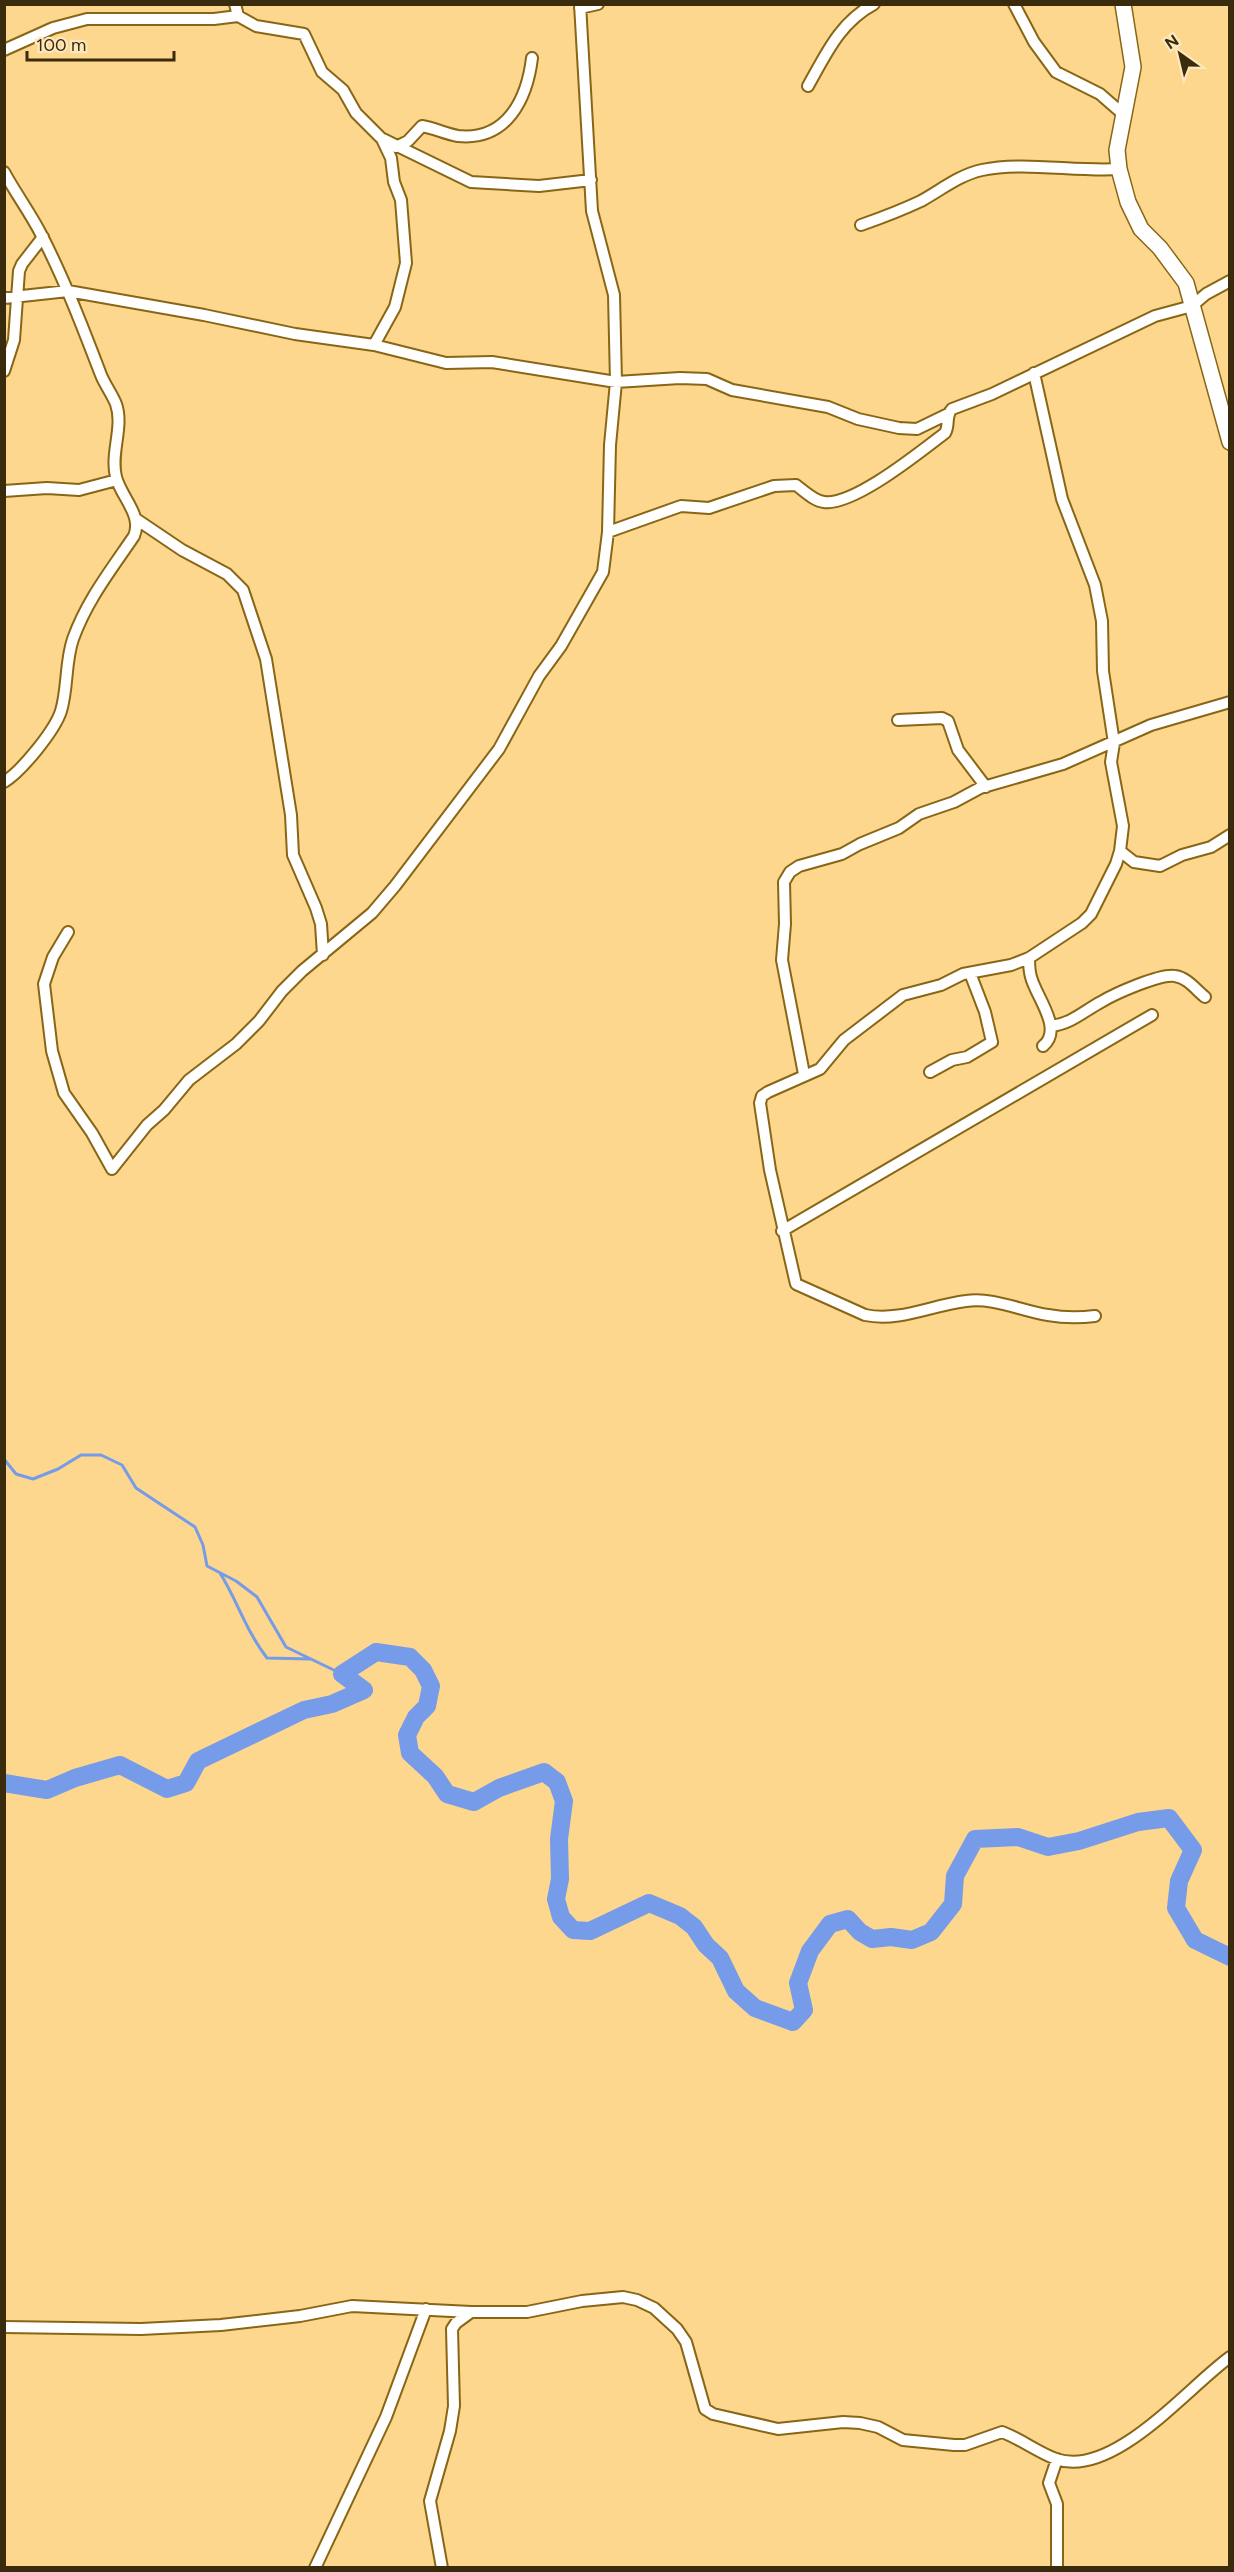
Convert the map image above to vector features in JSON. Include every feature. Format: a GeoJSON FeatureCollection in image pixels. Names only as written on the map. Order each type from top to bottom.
{"type":"FeatureCollection","features":[{"type":"Feature","properties":{"kind":"street"},"geometry":{"type":"LineString","coordinates":[[235,4],[238,16]]}},
{"type":"Feature","properties":{"kind":"street"},"geometry":{"type":"LineString","coordinates":[[68,932],[53,957],[44,984],[52,1051],[64,1093],[92,1133],[112,1169],[147,1125],[171,1103],[189,1080],[236,1044],[302,971],[372,913],[395,886],[499,749],[539,676],[561,646],[597,583],[605,562],[608,532],[610,445],[616,382],[613,283],[594,219],[580,6],[598,4]]}},
{"type":"Feature","properties":{"kind":"street"},"geometry":{"type":"LineString","coordinates":[[808,86],[843,27],[874,4]]}},
{"type":"Feature","properties":{"kind":"street"},"geometry":{"type":"LineString","coordinates":[[1014,4],[1034,42],[1056,72],[1100,94],[1124,115]]}},
{"type":"Feature","properties":{"kind":"street"},"geometry":{"type":"LineString","coordinates":[[1123,4],[1133,67],[1117,150],[1119,170],[1128,202],[1141,229],[1183,276],[1224,408],[1230,442]]}},
{"type":"Feature","properties":{"kind":"street"},"geometry":{"type":"LineString","coordinates":[[4,50],[53,28],[87,19],[214,19],[238,16],[256,26],[304,33],[322,72],[341,88],[356,113],[382,139],[471,182],[539,186],[591,180]]}},
{"type":"Feature","properties":{"kind":"street"},"geometry":{"type":"LineString","coordinates":[[396,147],[408,141],[422,126],[456,136],[479,135],[499,128],[513,114],[520,101],[530,77],[531,58]]}},
{"type":"Feature","properties":{"kind":"street"},"geometry":{"type":"LineString","coordinates":[[374,345],[395,307],[406,264],[402,208],[395,187],[391,158],[382,139]]}},
{"type":"Feature","properties":{"kind":"street"},"geometry":{"type":"LineString","coordinates":[[861,225],[915,203],[962,177],[982,170],[1025,167],[1085,171],[1119,170]]}},
{"type":"Feature","properties":{"kind":"street"},"geometry":{"type":"LineString","coordinates":[[4,172],[43,237],[68,291],[103,381],[116,404],[118,414],[114,454],[117,480],[136,519],[134,536],[90,598],[75,633],[69,650],[61,710],[54,724],[28,758],[4,782]]}},
{"type":"Feature","properties":{"kind":"street"},"geometry":{"type":"LineString","coordinates":[[4,371],[14,340],[21,264],[43,237]]}},
{"type":"Feature","properties":{"kind":"street"},"geometry":{"type":"LineString","coordinates":[[4,298],[68,291],[295,334],[374,345],[446,363],[492,362],[616,382],[680,378],[707,379],[732,390],[828,407],[858,419],[899,428],[917,429],[948,414],[960,405],[986,397],[1155,316],[1192,306],[1206,294],[1230,281]]}},
{"type":"Feature","properties":{"kind":"street"},"geometry":{"type":"LineString","coordinates":[[1034,373],[1062,498],[1095,585],[1102,621],[1106,702],[1114,743],[1111,762],[1123,826],[1120,851],[1091,914],[1082,923],[1029,957],[1011,965],[970,973],[897,998],[844,1040],[820,1069],[804,1074],[768,1092],[762,1096],[760,1102],[770,1170],[796,1284],[865,1315],[892,1317],[975,1300],[1047,1315],[1080,1318],[1095,1316]]}},
{"type":"Feature","properties":{"kind":"street"},"geometry":{"type":"LineString","coordinates":[[608,532],[681,506],[717,506],[774,486],[796,485],[816,500],[824,503],[841,499],[884,478],[945,433],[948,414]]}},
{"type":"Feature","properties":{"kind":"street"},"geometry":{"type":"LineString","coordinates":[[4,491],[47,488],[78,490],[117,480]]}},
{"type":"Feature","properties":{"kind":"street"},"geometry":{"type":"LineString","coordinates":[[136,519],[182,550],[227,574],[243,590],[266,659],[291,814],[293,855],[321,924],[323,955]]}},
{"type":"Feature","properties":{"kind":"street"},"geometry":{"type":"LineString","coordinates":[[804,1074],[782,960],[786,877],[799,866],[842,854],[899,828],[919,814],[986,787],[1060,766],[1151,725],[1230,702]]}},
{"type":"Feature","properties":{"kind":"street"},"geometry":{"type":"LineString","coordinates":[[898,720],[942,718],[948,721],[958,750],[986,787]]}},
{"type":"Feature","properties":{"kind":"street"},"geometry":{"type":"LineString","coordinates":[[1120,851],[1134,862],[1160,866],[1182,855],[1210,848],[1230,835]]}},
{"type":"Feature","properties":{"kind":"street"},"geometry":{"type":"LineString","coordinates":[[1029,957],[1031,977],[1051,1026],[1050,1040],[1043,1046]]}},
{"type":"Feature","properties":{"kind":"street"},"geometry":{"type":"LineString","coordinates":[[930,1072],[952,1059],[967,1057],[992,1042],[985,1012],[970,973]]}},
{"type":"Feature","properties":{"kind":"street"},"geometry":{"type":"LineString","coordinates":[[1051,1026],[1065,1024],[1103,1000],[1157,978],[1174,975],[1183,978],[1206,997]]}},
{"type":"Feature","properties":{"kind":"street"},"geometry":{"type":"LineString","coordinates":[[782,1230],[1152,1015]]}},
{"type":"Feature","properties":{"kind":"street"},"geometry":{"type":"LineString","coordinates":[[4,2326],[141,2329],[257,2322],[352,2306],[471,2312],[527,2312],[605,2297],[637,2300],[654,2308],[669,2320],[686,2342],[705,2409],[713,2414],[778,2429],[843,2422],[860,2423],[878,2427],[903,2440],[954,2445],[965,2445],[1002,2432],[1057,2459],[1073,2461],[1096,2457],[1122,2447],[1142,2434],[1230,2356]]}},
{"type":"Feature","properties":{"kind":"street"},"geometry":{"type":"LineString","coordinates":[[315,2568],[386,2417],[426,2309]]}},
{"type":"Feature","properties":{"kind":"street"},"geometry":{"type":"LineString","coordinates":[[442,2568],[430,2501],[450,2431],[454,2406],[452,2329],[456,2323],[471,2312]]}},
{"type":"Feature","properties":{"kind":"street"},"geometry":{"type":"LineString","coordinates":[[1057,2459],[1049,2483],[1057,2504],[1057,2568]]}},
{"type":"Feature","properties":{"kind":"waterway"},"geometry":{"type":"LineString","coordinates":[[4,1459],[16,1474],[33,1479],[58,1469],[81,1455],[101,1455],[122,1465],[136,1488],[195,1527],[203,1545],[207,1566],[236,1581],[257,1597],[286,1647],[342,1674]]}},
{"type":"Feature","properties":{"kind":"waterway"},"geometry":{"type":"LineString","coordinates":[[220,1573],[253,1637],[267,1658],[310,1659]]}},
{"type":"Feature","properties":{"kind":"waterway"},"geometry":{"type":"LineString","coordinates":[[4,1783],[47,1790],[75,1778],[120,1765],[167,1789],[186,1783],[198,1761],[304,1710],[332,1704],[364,1690],[342,1674],[376,1652],[410,1657],[423,1670],[431,1686],[427,1706],[416,1717],[407,1735],[410,1753],[435,1776],[447,1794],[474,1802],[499,1788],[544,1772],[557,1782],[564,1801],[559,1839],[560,1879],[556,1899],[561,1917],[573,1930],[590,1931],[649,1903],[680,1916],[694,1927],[706,1945],[720,1958],[736,1991],[755,2008],[793,2022],[804,2010],[798,1983],[810,1951],[830,1924],[848,1919],[860,1932],[872,1939],[891,1937],[912,1940],[931,1932],[953,1904],[955,1876],[975,1839],[1018,1837],[1048,1847],[1079,1841],[1138,1822],[1169,1818],[1193,1850],[1179,1881],[1176,1908],[1195,1940],[1230,1957]]}}]}
